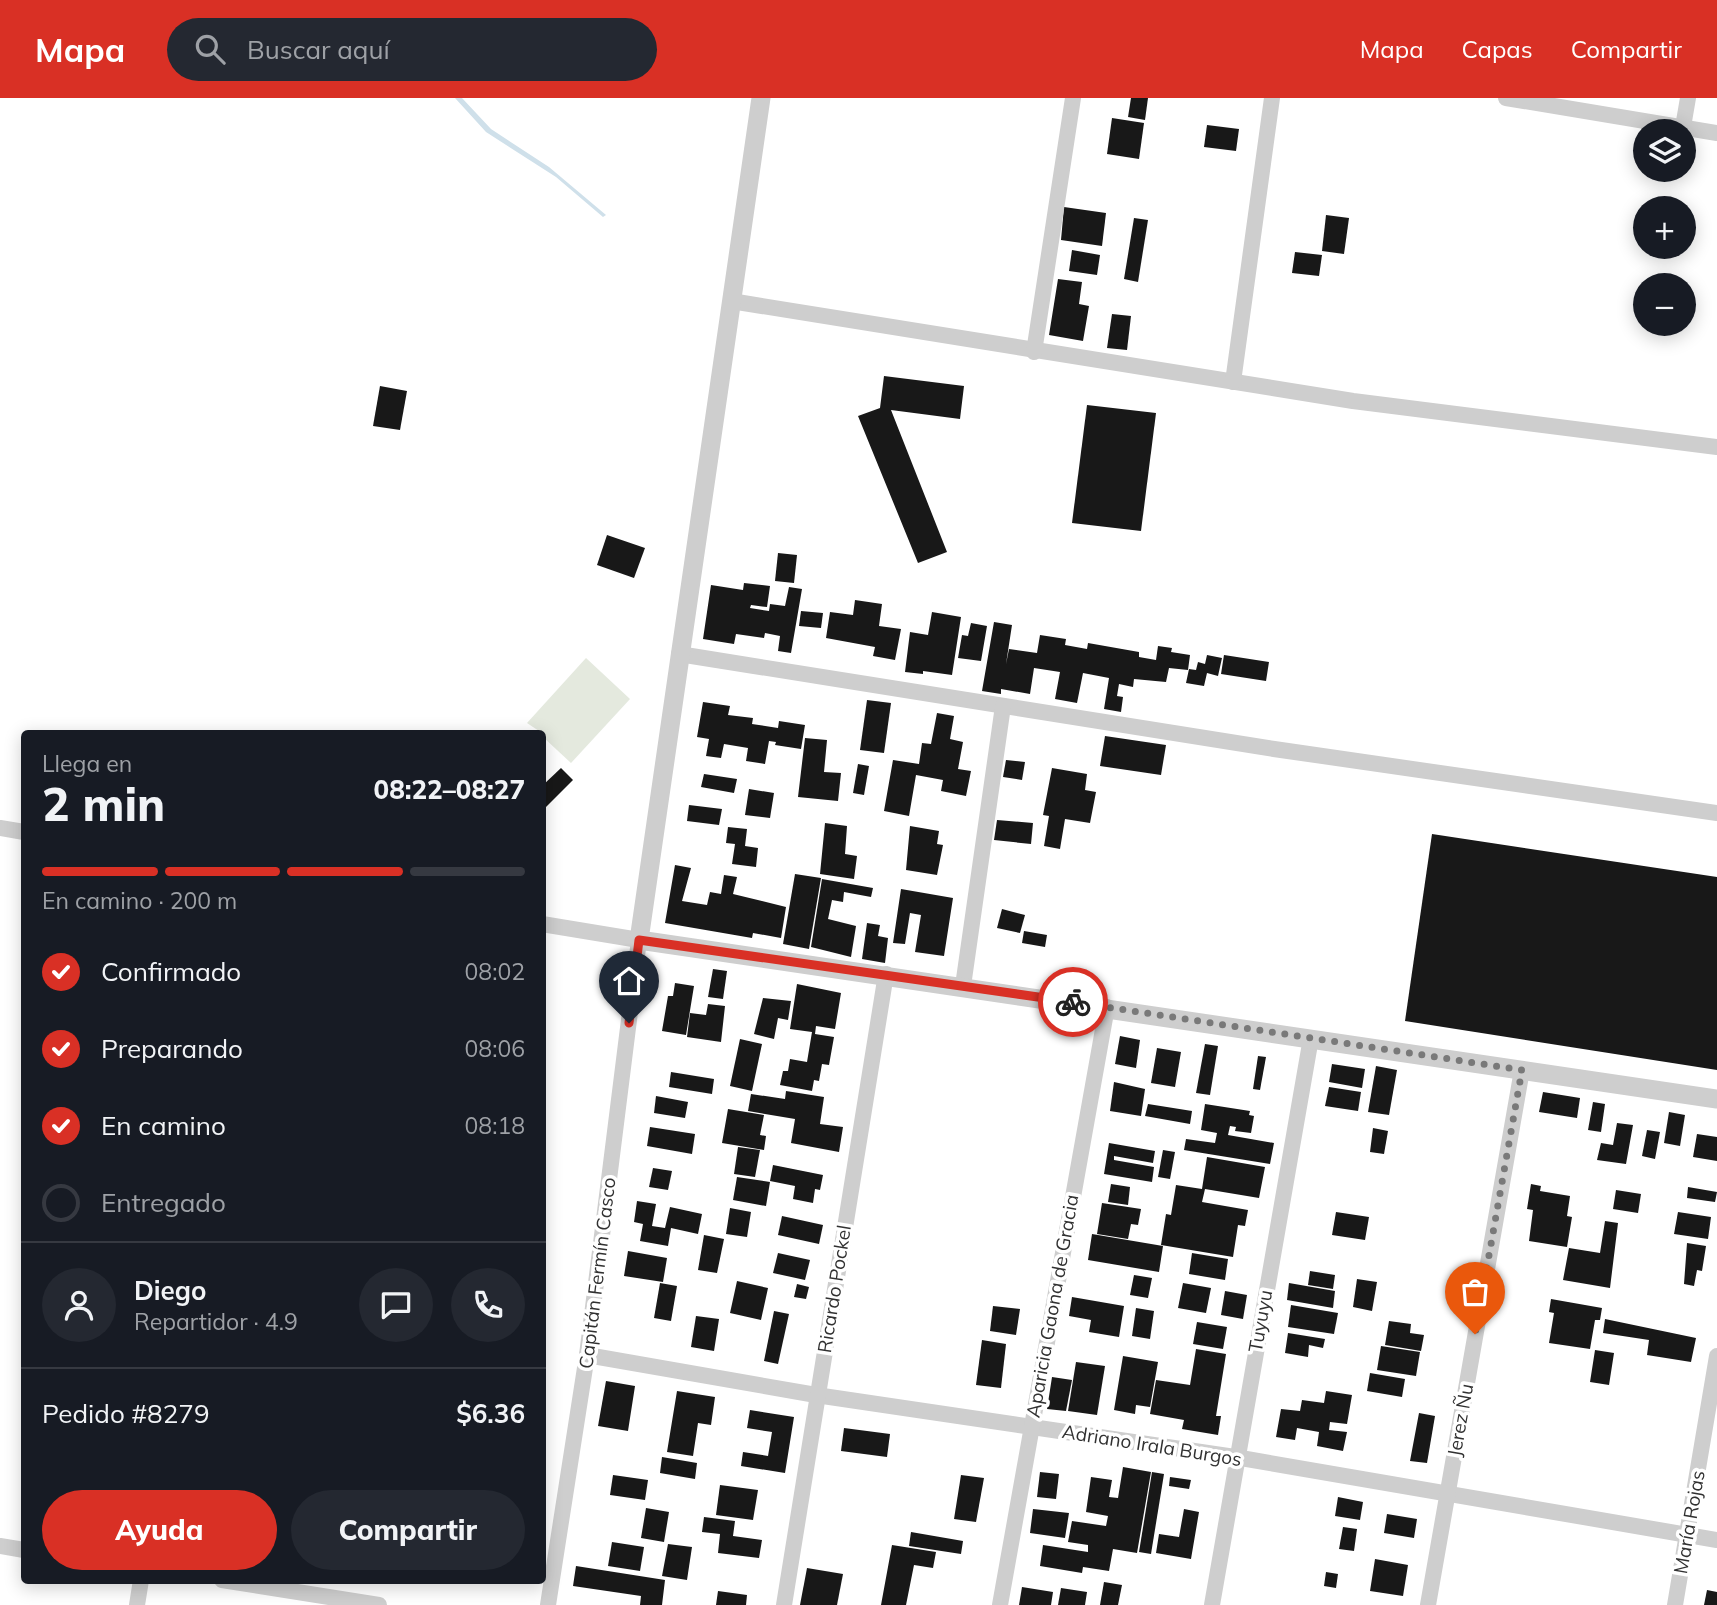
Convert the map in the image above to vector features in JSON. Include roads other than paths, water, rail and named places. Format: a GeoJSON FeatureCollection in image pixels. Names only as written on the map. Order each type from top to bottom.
{"type":"FeatureCollection","features":[{"type":"Feature","properties":{"kind":"street"},"geometry":{"type":"LineString","coordinates":[[639,940],[761,98]]}},
{"type":"Feature","properties":{"kind":"street"},"geometry":{"type":"LineString","coordinates":[[1034,352],[1073,98]]}},
{"type":"Feature","properties":{"kind":"street"},"geometry":{"type":"LineString","coordinates":[[1233,382],[1272,98]]}},
{"type":"Feature","properties":{"kind":"street"},"geometry":{"type":"LineString","coordinates":[[1506,98],[1634,119]]}},
{"type":"Feature","properties":{"kind":"street"},"geometry":{"type":"LineString","coordinates":[[1684,119],[1688,98]]}},
{"type":"Feature","properties":{"kind":"street"},"geometry":{"type":"LineString","coordinates":[[1696,129],[1717,133]]}},
{"type":"Feature","properties":{"kind":"street"},"geometry":{"type":"LineString","coordinates":[[732,301],[1034,352],[1233,382],[1717,447]]}},
{"type":"Feature","properties":{"kind":"street"},"geometry":{"type":"LineString","coordinates":[[680,654],[1274,749],[1717,813]]}},
{"type":"Feature","properties":{"kind":"street"},"geometry":{"type":"LineString","coordinates":[[963,986],[1003,706]]}},
{"type":"Feature","properties":{"kind":"street"},"geometry":{"type":"LineString","coordinates":[[0,828],[21,832]]}},
{"type":"Feature","properties":{"kind":"street"},"geometry":{"type":"LineString","coordinates":[[546,925],[1717,1099]]}},
{"type":"Feature","properties":{"kind":"street","name":"Capitán Fermín Casco"},"geometry":{"type":"LineString","coordinates":[[548,1605],[587,1355],[639,940]]}},
{"type":"Feature","properties":{"kind":"street","name":"Ricardo Pockel"},"geometry":{"type":"LineString","coordinates":[[784,1605],[886,974]]}},
{"type":"Feature","properties":{"kind":"street","name":"Aparicia Gaona de Gracia"},"geometry":{"type":"LineString","coordinates":[[1000,1605],[1107,1007]]}},
{"type":"Feature","properties":{"kind":"street","name":"Tuyuyu"},"geometry":{"type":"LineString","coordinates":[[1212,1605],[1235,1457],[1311,1038]]}},
{"type":"Feature","properties":{"kind":"street","name":"Jerez Ñu"},"geometry":{"type":"LineString","coordinates":[[1428,1605],[1522,1070]]}},
{"type":"Feature","properties":{"kind":"street","name":"Adriano Irala Burgos"},"geometry":{"type":"LineString","coordinates":[[587,1355],[816,1395],[1235,1457],[1717,1540]]}},
{"type":"Feature","properties":{"kind":"street","name":"María Rojas"},"geometry":{"type":"LineString","coordinates":[[1675,1605],[1717,1356]]}},
{"type":"Feature","properties":{"kind":"street"},"geometry":{"type":"LineString","coordinates":[[0,1546],[21,1550]]}},
{"type":"Feature","properties":{"kind":"street"},"geometry":{"type":"LineString","coordinates":[[137,1605],[140,1584]]}},
{"type":"Feature","properties":{"kind":"street"},"geometry":{"type":"LineString","coordinates":[[247,1584],[379,1605]]}}]}
